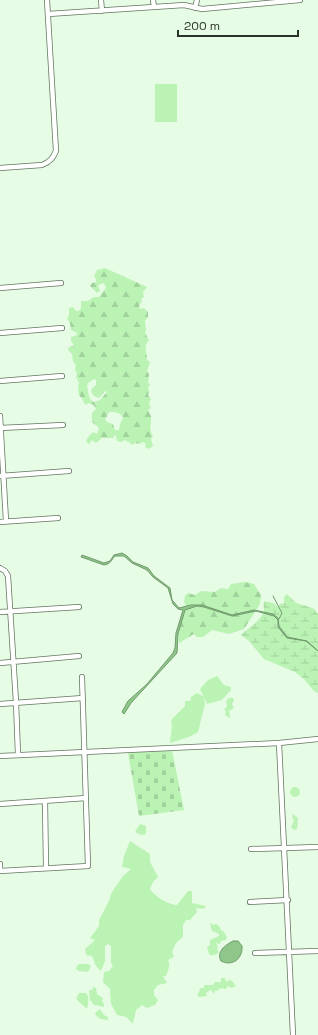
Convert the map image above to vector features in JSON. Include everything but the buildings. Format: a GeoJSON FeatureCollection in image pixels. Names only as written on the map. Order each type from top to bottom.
{"type":"FeatureCollection","features":[{"type":"Feature","properties":{"kind":"street"},"geometry":{"type":"LineString","coordinates":[[0,168],[42,165],[48,163],[56,150],[47,0]]}},
{"type":"Feature","properties":{"kind":"street"},"geometry":{"type":"LineString","coordinates":[[101,0],[102,11]]}},
{"type":"Feature","properties":{"kind":"street"},"geometry":{"type":"LineString","coordinates":[[153,0],[154,7]]}},
{"type":"Feature","properties":{"kind":"street"},"geometry":{"type":"LineString","coordinates":[[195,8],[197,0]]}},
{"type":"Feature","properties":{"kind":"street"},"geometry":{"type":"LineString","coordinates":[[48,14],[184,5],[202,9],[300,0]]}},
{"type":"Feature","properties":{"kind":"street"},"geometry":{"type":"LineString","coordinates":[[0,288],[61,283]]}},
{"type":"Feature","properties":{"kind":"street"},"geometry":{"type":"LineString","coordinates":[[0,333],[62,328]]}},
{"type":"Feature","properties":{"kind":"street"},"geometry":{"type":"LineString","coordinates":[[0,381],[62,376]]}},
{"type":"Feature","properties":{"kind":"street"},"geometry":{"type":"LineString","coordinates":[[0,416],[2,476],[6,522]]}},
{"type":"Feature","properties":{"kind":"street"},"geometry":{"type":"LineString","coordinates":[[0,428],[63,426]]}},
{"type":"Feature","properties":{"kind":"street"},"geometry":{"type":"LineString","coordinates":[[2,476],[69,471]]}},
{"type":"Feature","properties":{"kind":"street"},"geometry":{"type":"LineString","coordinates":[[0,522],[58,518]]}},
{"type":"Feature","properties":{"kind":"street"},"geometry":{"type":"LineString","coordinates":[[0,568],[5,571],[8,576],[18,755]]}},
{"type":"Feature","properties":{"kind":"street"},"geometry":{"type":"LineString","coordinates":[[0,612],[80,607]]}},
{"type":"Feature","properties":{"kind":"street"},"geometry":{"type":"LineString","coordinates":[[0,663],[79,656]]}},
{"type":"Feature","properties":{"kind":"street"},"geometry":{"type":"LineString","coordinates":[[0,864],[0,871],[88,866],[82,677]]}},
{"type":"Feature","properties":{"kind":"street"},"geometry":{"type":"LineString","coordinates":[[0,704],[83,698]]}},
{"type":"Feature","properties":{"kind":"street"},"geometry":{"type":"LineString","coordinates":[[0,756],[279,743],[318,739]]}},
{"type":"Feature","properties":{"kind":"street"},"geometry":{"type":"LineString","coordinates":[[279,743],[288,900],[293,1035]]}},
{"type":"Feature","properties":{"kind":"street"},"geometry":{"type":"LineString","coordinates":[[0,804],[86,798]]}},
{"type":"Feature","properties":{"kind":"street"},"geometry":{"type":"LineString","coordinates":[[45,801],[46,868]]}},
{"type":"Feature","properties":{"kind":"street"},"geometry":{"type":"LineString","coordinates":[[251,849],[318,847]]}},
{"type":"Feature","properties":{"kind":"street"},"geometry":{"type":"LineString","coordinates":[[250,902],[288,900]]}},
{"type":"Feature","properties":{"kind":"street"},"geometry":{"type":"LineString","coordinates":[[255,954],[318,952]]}},
{"type":"Feature","properties":{"kind":"green space"},"geometry":{"type":"Polygon","coordinates":[[[155,84],[177,84],[177,122],[155,122],[155,84]]]}},
{"type":"Feature","properties":{"kind":"green space"},"geometry":{"type":"Polygon","coordinates":[[[105,268],[147,287],[143,292],[144,297],[141,299],[142,302],[139,305],[140,309],[144,308],[148,312],[148,317],[145,321],[145,333],[149,340],[146,345],[146,350],[147,360],[150,362],[147,371],[149,374],[148,383],[150,384],[148,388],[148,395],[151,399],[149,403],[151,408],[148,410],[151,416],[150,429],[153,437],[151,439],[153,446],[149,449],[145,447],[146,444],[143,442],[140,444],[135,443],[133,445],[125,440],[121,442],[117,441],[115,435],[113,438],[102,438],[96,443],[92,440],[89,444],[86,441],[93,432],[97,434],[99,428],[92,422],[92,413],[96,409],[95,407],[88,403],[86,405],[79,395],[79,383],[75,370],[76,365],[73,361],[72,354],[68,350],[69,347],[74,346],[71,337],[77,335],[77,333],[71,330],[70,323],[67,319],[69,315],[69,308],[73,307],[76,311],[79,311],[81,308],[81,301],[88,301],[94,297],[99,297],[106,288],[104,283],[98,285],[100,291],[97,293],[90,286],[92,283],[96,282],[94,276],[97,270],[105,268]],[[94,379],[88,383],[87,386],[89,397],[94,402],[100,400],[107,392],[105,391],[99,398],[94,396],[91,392],[92,388],[96,386],[96,380],[94,379]],[[109,412],[105,420],[113,424],[115,430],[119,430],[123,418],[122,416],[118,413],[109,412]]]}},
{"type":"Feature","properties":{"kind":"green space"},"geometry":{"type":"Polygon","coordinates":[[[245,582],[254,584],[261,595],[260,604],[244,629],[229,634],[212,630],[203,637],[197,637],[194,634],[179,643],[179,634],[184,610],[187,608],[184,602],[185,596],[188,593],[195,595],[201,591],[215,592],[221,588],[228,589],[231,584],[245,582]]]}},
{"type":"Feature","properties":{"kind":"green space"},"geometry":{"type":"Polygon","coordinates":[[[287,594],[296,603],[313,608],[318,614],[318,693],[314,691],[304,679],[295,672],[264,659],[249,641],[241,635],[263,614],[264,601],[273,603],[278,607],[280,604],[284,603],[284,597],[287,594]]]}},
{"type":"Feature","properties":{"kind":"green space"},"geometry":{"type":"Polygon","coordinates":[[[217,676],[224,685],[231,687],[231,690],[222,700],[207,704],[200,689],[208,680],[217,676]]]}},
{"type":"Feature","properties":{"kind":"green space"},"geometry":{"type":"Polygon","coordinates":[[[197,693],[204,697],[205,704],[198,732],[189,737],[170,743],[172,725],[171,720],[185,706],[185,701],[190,701],[191,697],[197,693]]]}},
{"type":"Feature","properties":{"kind":"green space"},"geometry":{"type":"Polygon","coordinates":[[[229,698],[233,698],[234,700],[232,704],[234,708],[229,711],[230,718],[225,715],[226,711],[224,710],[227,706],[226,701],[229,698]]]}},
{"type":"Feature","properties":{"kind":"green space"},"geometry":{"type":"Polygon","coordinates":[[[172,750],[184,810],[139,816],[128,753],[172,750]]]}},
{"type":"Feature","properties":{"kind":"green space"},"geometry":{"type":"Polygon","coordinates":[[[295,787],[300,792],[295,797],[290,792],[295,787]]]}},
{"type":"Feature","properties":{"kind":"green space"},"geometry":{"type":"Polygon","coordinates":[[[293,814],[298,818],[297,829],[294,830],[291,827],[294,821],[292,817],[293,814]]]}},
{"type":"Feature","properties":{"kind":"green space"},"geometry":{"type":"Polygon","coordinates":[[[140,824],[146,826],[146,834],[141,835],[135,832],[140,824]]]}},
{"type":"Feature","properties":{"kind":"green space"},"geometry":{"type":"Polygon","coordinates":[[[130,841],[150,854],[150,862],[158,877],[153,882],[150,889],[158,897],[166,902],[177,905],[188,891],[192,891],[192,903],[206,906],[204,909],[196,908],[197,912],[190,920],[186,920],[183,925],[183,937],[176,943],[172,952],[174,957],[168,960],[168,970],[166,976],[163,976],[167,983],[158,985],[154,990],[154,995],[158,1000],[155,1005],[147,1008],[142,1005],[136,1010],[133,1024],[126,1017],[117,1015],[111,1004],[110,989],[103,982],[104,972],[109,971],[113,966],[111,963],[111,946],[107,944],[105,947],[105,961],[101,971],[96,966],[92,956],[86,955],[85,949],[95,940],[90,938],[99,926],[99,920],[112,892],[123,876],[131,869],[122,867],[124,856],[130,841]]]}},
{"type":"Feature","properties":{"kind":"green space"},"geometry":{"type":"Polygon","coordinates":[[[210,923],[219,926],[227,937],[226,940],[221,941],[220,944],[216,943],[219,952],[213,955],[209,954],[207,947],[210,945],[210,940],[219,936],[219,934],[212,931],[210,923]]]}},
{"type":"Feature","properties":{"kind":"green space"},"geometry":{"type":"Polygon","coordinates":[[[79,964],[88,964],[91,966],[88,972],[79,971],[76,969],[79,964]]]}},
{"type":"Feature","properties":{"kind":"green space"},"geometry":{"type":"Polygon","coordinates":[[[221,978],[225,978],[226,982],[229,980],[232,981],[236,986],[231,988],[228,986],[226,989],[221,988],[217,991],[215,990],[214,994],[211,990],[206,993],[207,996],[199,997],[197,995],[200,988],[204,988],[204,985],[213,985],[215,982],[221,982],[221,978]]]}},
{"type":"Feature","properties":{"kind":"green space"},"geometry":{"type":"Polygon","coordinates":[[[93,987],[96,988],[97,994],[103,998],[102,1001],[104,1007],[94,1005],[90,1000],[89,990],[92,990],[93,987]]]}},
{"type":"Feature","properties":{"kind":"green space"},"geometry":{"type":"Polygon","coordinates":[[[79,993],[86,993],[88,996],[87,1009],[76,999],[79,993]]]}},
{"type":"Feature","properties":{"kind":"green space"},"geometry":{"type":"Polygon","coordinates":[[[100,1009],[104,1015],[108,1017],[108,1020],[97,1017],[95,1013],[100,1009]]]}},
{"type":"Feature","properties":{"kind":"shaded area"},"geometry":{"type":"Polygon","coordinates":[[[122,553],[133,562],[148,568],[154,576],[170,588],[172,600],[179,608],[191,605],[202,605],[232,615],[254,610],[273,614],[278,618],[279,626],[287,637],[307,641],[318,651],[306,641],[287,638],[278,627],[278,620],[274,616],[256,611],[232,616],[197,606],[185,610],[178,634],[177,653],[131,703],[124,714],[122,712],[128,701],[147,684],[173,653],[175,648],[176,633],[183,610],[178,609],[173,604],[168,588],[153,577],[147,570],[132,563],[124,556],[115,556],[110,563],[104,565],[81,557],[82,555],[104,563],[110,561],[114,555],[122,553]]]}},
{"type":"Feature","properties":{"kind":"shaded area"},"geometry":{"type":"Polygon","coordinates":[[[233,941],[238,941],[242,946],[241,954],[239,958],[233,962],[225,963],[221,961],[220,952],[224,947],[233,941]]]}},
{"type":"Feature","properties":{"kind":"waterway"},"geometry":{"type":"LineString","coordinates":[[273,596],[282,613],[279,619]]}}]}
